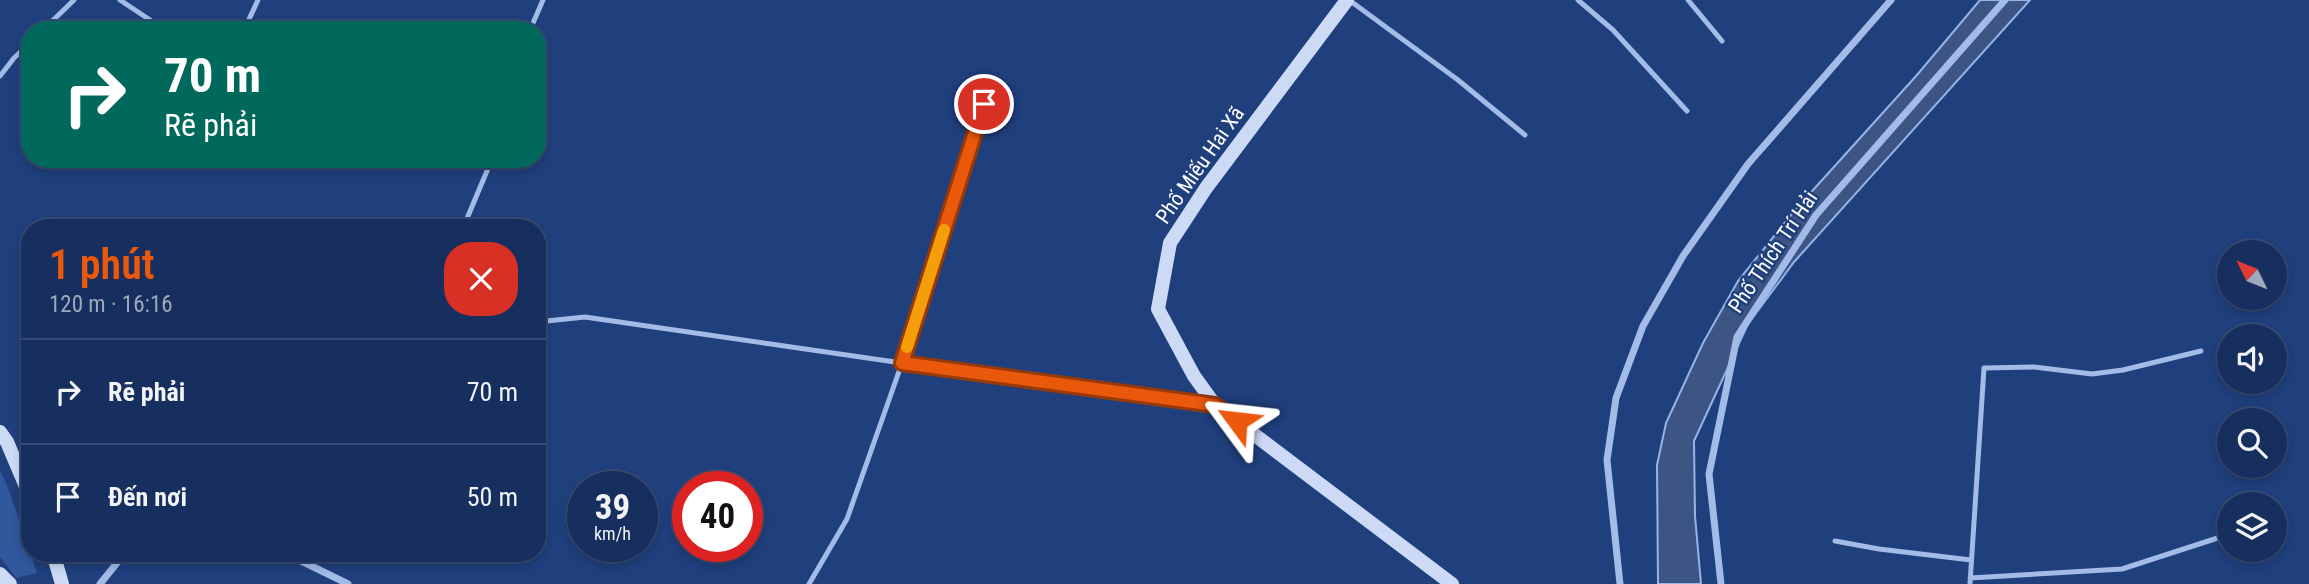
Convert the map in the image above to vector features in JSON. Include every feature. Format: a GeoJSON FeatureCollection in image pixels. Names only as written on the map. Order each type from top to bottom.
{"type":"FeatureCollection","features":[{"type":"Feature","properties":{"kind":"street","name":"Phố Miếu Hai Xã"},"geometry":{"type":"LineString","coordinates":[[1348,0],[1206,188],[1170,243],[1158,309],[1194,376],[1215,405],[1452,584]]}},
{"type":"Feature","properties":{"kind":"street"},"geometry":{"type":"LineString","coordinates":[[1620,584],[1607,460],[1616,398],[1643,326],[1683,256],[1748,164],[1891,0]]}},
{"type":"Feature","properties":{"kind":"street","name":"Phố Thích Trí Hải"},"geometry":{"type":"LineString","coordinates":[[1721,584],[1709,474],[1737,337],[1815,215],[2005,0]]}},
{"type":"Feature","properties":{"kind":"street"},"geometry":{"type":"LineString","coordinates":[[0,432],[21,475]]}},
{"type":"Feature","properties":{"kind":"street"},"geometry":{"type":"LineString","coordinates":[[56,562],[62,584]]}},
{"type":"Feature","properties":{"kind":"street"},"geometry":{"type":"LineString","coordinates":[[100,584],[118,562]]}},
{"type":"Feature","properties":{"kind":"street"},"geometry":{"type":"LineString","coordinates":[[305,562],[348,584]]}},
{"type":"Feature","properties":{"kind":"street"},"geometry":{"type":"LineString","coordinates":[[0,574],[10,584]]}},
{"type":"Feature","properties":{"kind":"lane"},"geometry":{"type":"LineString","coordinates":[[52,21],[74,0]]}},
{"type":"Feature","properties":{"kind":"lane"},"geometry":{"type":"LineString","coordinates":[[120,0],[152,21]]}},
{"type":"Feature","properties":{"kind":"lane"},"geometry":{"type":"LineString","coordinates":[[248,21],[258,0]]}},
{"type":"Feature","properties":{"kind":"lane"},"geometry":{"type":"LineString","coordinates":[[534,21],[543,0]]}},
{"type":"Feature","properties":{"kind":"lane"},"geometry":{"type":"LineString","coordinates":[[1348,0],[1458,80],[1525,135]]}},
{"type":"Feature","properties":{"kind":"lane"},"geometry":{"type":"LineString","coordinates":[[1578,0],[1613,30],[1687,111]]}},
{"type":"Feature","properties":{"kind":"lane"},"geometry":{"type":"LineString","coordinates":[[1688,0],[1723,41]]}},
{"type":"Feature","properties":{"kind":"lane"},"geometry":{"type":"LineString","coordinates":[[0,76],[21,53]]}},
{"type":"Feature","properties":{"kind":"lane"},"geometry":{"type":"LineString","coordinates":[[809,584],[847,519],[902,363],[984,104]]}},
{"type":"Feature","properties":{"kind":"lane"},"geometry":{"type":"LineString","coordinates":[[467,219],[488,168]]}},
{"type":"Feature","properties":{"kind":"lane"},"geometry":{"type":"LineString","coordinates":[[546,321],[585,317],[1215,405]]}},
{"type":"Feature","properties":{"kind":"lane"},"geometry":{"type":"LineString","coordinates":[[2201,351],[2123,370],[2092,374],[2034,367],[1984,368],[1970,581],[2122,569],[2217,538]]}},
{"type":"Feature","properties":{"kind":"lane"},"geometry":{"type":"LineString","coordinates":[[1835,541],[1878,550],[1971,560]]}},
{"type":"Feature","properties":{"kind":"shaded area"},"geometry":{"type":"Polygon","coordinates":[[[1980,0],[2030,0],[1794,262],[1748,324],[1694,441],[1695,516],[1701,584],[1658,584],[1657,465],[1666,423],[1703,343],[1738,281],[1795,210],[1917,75],[1980,0]]]}},
{"type":"Feature","properties":{"kind":"shaded area"},"geometry":{"type":"Polygon","coordinates":[[[0,471],[21,526],[21,562],[33,562],[37,573],[16,578],[0,557],[0,471]]]}},
{"type":"Feature","properties":{"kind":"slow traffic"},"geometry":{"type":"LineString","coordinates":[[907,347],[944,230]]}},
{"type":"Feature","properties":{"kind":"route"},"geometry":{"type":"LineString","coordinates":[[984,104],[902,363],[1215,405],[1237,421]]}}]}
